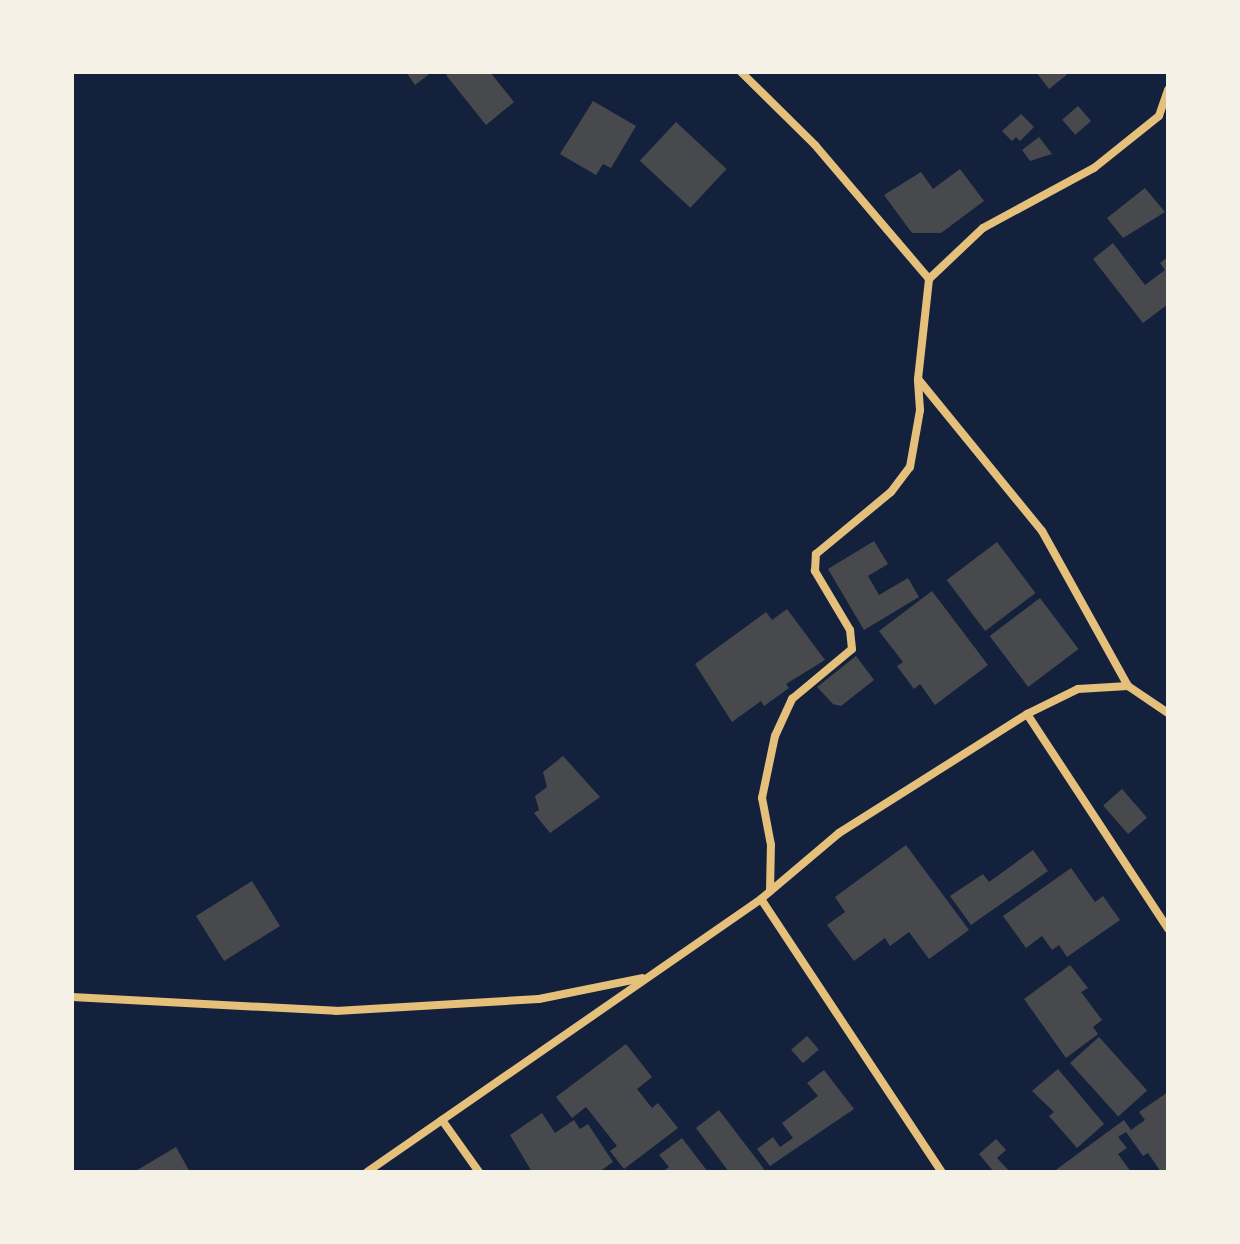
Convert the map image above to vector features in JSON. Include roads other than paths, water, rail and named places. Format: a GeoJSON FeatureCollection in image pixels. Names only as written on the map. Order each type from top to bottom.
{"type":"FeatureCollection","features":[{"type":"Feature","properties":{"kind":"street"},"geometry":{"type":"LineString","coordinates":[[741,72],[815,145],[929,279]]}},
{"type":"Feature","properties":{"kind":"street"},"geometry":{"type":"LineString","coordinates":[[770,891],[771,845],[762,798],[775,736],[792,699],[852,649],[850,630],[815,571],[816,554],[891,492],[910,467],[920,410],[918,379],[929,279],[983,228],[1094,168],[1159,116],[1168,90]]}},
{"type":"Feature","properties":{"kind":"street"},"geometry":{"type":"LineString","coordinates":[[918,379],[1042,531],[1128,686],[1168,713]]}},
{"type":"Feature","properties":{"kind":"street"},"geometry":{"type":"LineString","coordinates":[[367,1172],[761,899],[839,833],[1027,714],[1078,689],[1128,686]]}},
{"type":"Feature","properties":{"kind":"street"},"geometry":{"type":"LineString","coordinates":[[1027,714],[1168,929]]}},
{"type":"Feature","properties":{"kind":"street"},"geometry":{"type":"LineString","coordinates":[[761,899],[942,1172]]}},
{"type":"Feature","properties":{"kind":"street"},"geometry":{"type":"LineString","coordinates":[[72,997],[336,1011],[539,999],[646,977]]}},
{"type":"Feature","properties":{"kind":"street"},"geometry":{"type":"LineString","coordinates":[[442,1120],[479,1172]]}}]}
